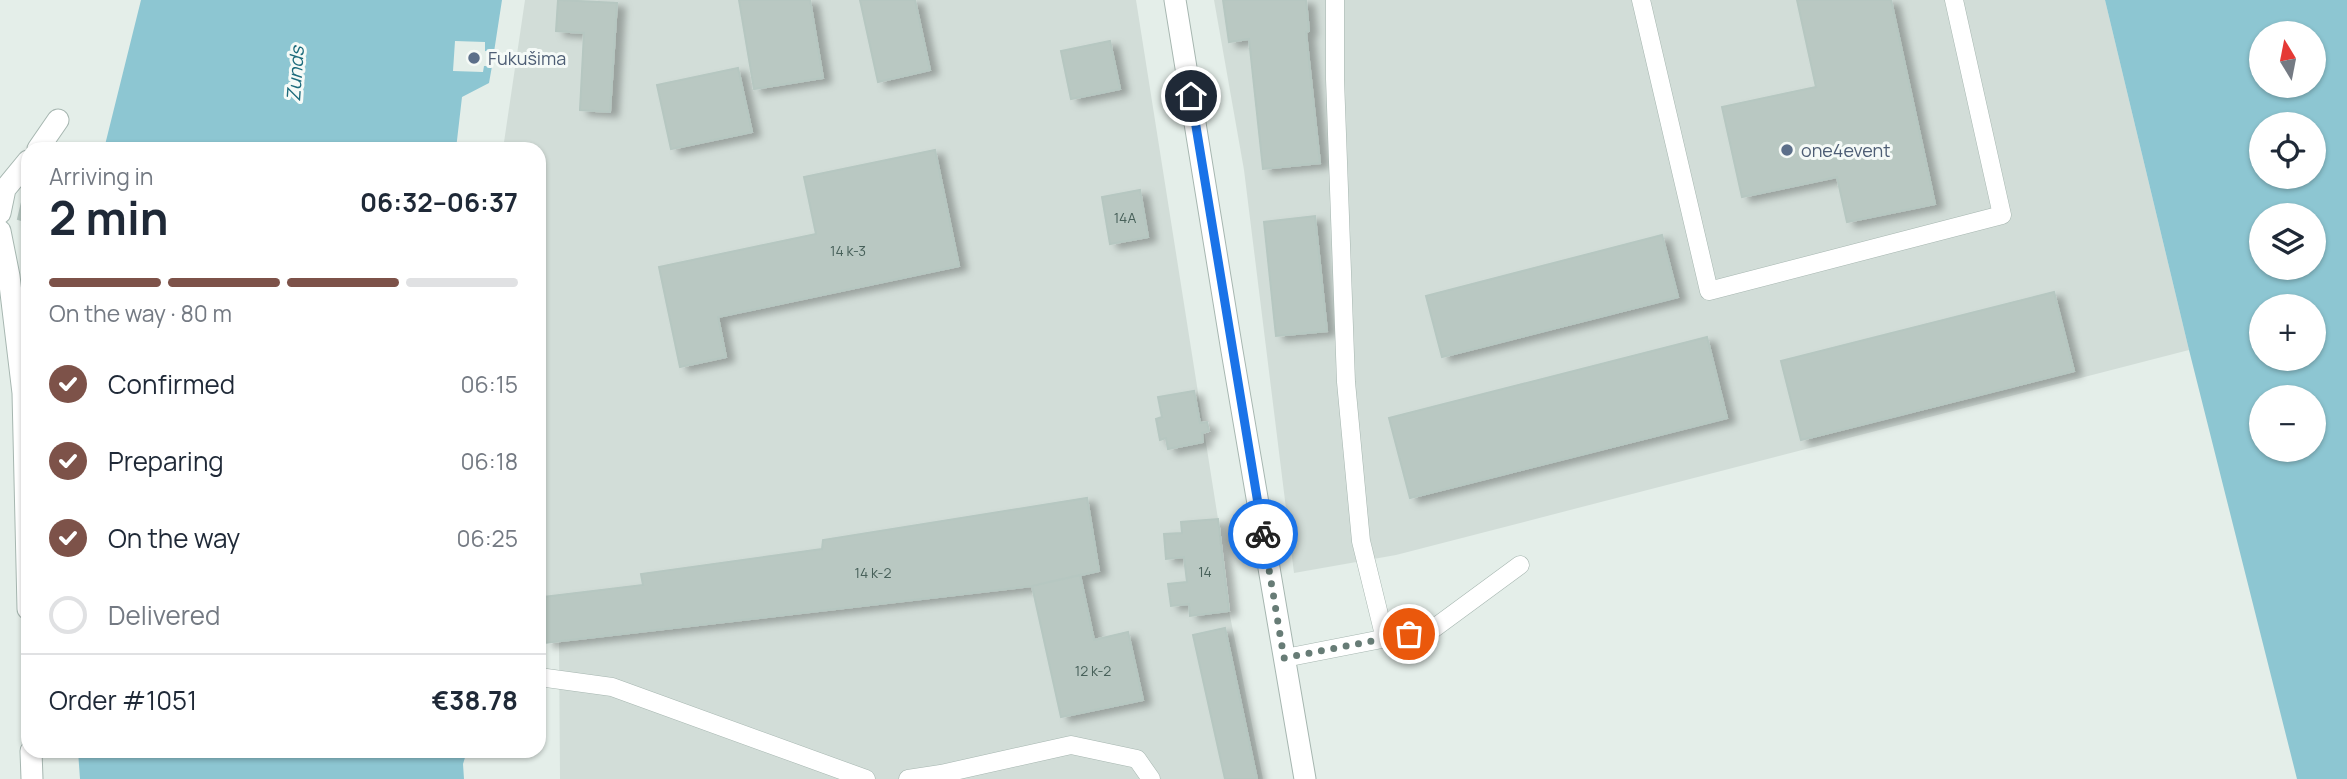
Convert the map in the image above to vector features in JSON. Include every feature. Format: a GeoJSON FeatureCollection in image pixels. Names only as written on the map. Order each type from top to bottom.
{"type":"FeatureCollection","features":[{"type":"Feature","properties":{"kind":"street"},"geometry":{"type":"LineString","coordinates":[[1175,0],[1305,779]]}},
{"type":"Feature","properties":{"kind":"street"},"geometry":{"type":"LineString","coordinates":[[43,142],[58,120]]}},
{"type":"Feature","properties":{"kind":"street"},"geometry":{"type":"LineString","coordinates":[[0,213],[5,189],[21,170]]}},
{"type":"Feature","properties":{"kind":"street"},"geometry":{"type":"LineString","coordinates":[[0,231],[9,276],[21,376]]}},
{"type":"Feature","properties":{"kind":"street"},"geometry":{"type":"LineString","coordinates":[[31,758],[32,779]]}},
{"type":"Feature","properties":{"kind":"lane"},"geometry":{"type":"LineString","coordinates":[[1335,0],[1335,79],[1346,382],[1361,541],[1385,639]]}},
{"type":"Feature","properties":{"kind":"lane"},"geometry":{"type":"LineString","coordinates":[[1641,0],[1709,291],[2002,215],[1954,0]]}},
{"type":"Feature","properties":{"kind":"lane"},"geometry":{"type":"LineString","coordinates":[[1284,658],[1433,629],[1520,565]]}},
{"type":"Feature","properties":{"kind":"lane"},"geometry":{"type":"LineString","coordinates":[[546,678],[612,687],[866,779]]}},
{"type":"Feature","properties":{"kind":"lane"},"geometry":{"type":"LineString","coordinates":[[908,779],[1071,745],[1136,759],[1152,779]]}},
{"type":"Feature","properties":{"kind":"shaded area"},"geometry":{"type":"Polygon","coordinates":[[[525,0],[1136,0],[1218,519],[1229,611],[1263,779],[560,779],[559,642],[546,643],[546,142],[504,142],[525,0]]]}},
{"type":"Feature","properties":{"kind":"shaded area"},"geometry":{"type":"Polygon","coordinates":[[[1214,0],[2105,0],[2189,350],[1396,555],[1294,573],[1244,170],[1214,0]]]}},
{"type":"Feature","properties":{"kind":"water","name":"Zunds"},"geometry":{"type":"Polygon","coordinates":[[[141,0],[502,0],[494,52],[485,51],[485,42],[455,41],[453,71],[483,72],[484,66],[492,66],[489,83],[462,97],[457,142],[106,142],[141,0]]]}},
{"type":"Feature","properties":{"kind":"water"},"geometry":{"type":"Polygon","coordinates":[[[2105,0],[2347,0],[2347,779],[2297,779],[2189,350],[2105,0]]]}},
{"type":"Feature","properties":{"kind":"water"},"geometry":{"type":"Polygon","coordinates":[[[78,758],[465,758],[464,779],[80,779],[78,758]]]}},
{"type":"Feature","properties":{"kind":"building"},"geometry":{"type":"Polygon","coordinates":[[[558,0],[617,3],[610,112],[580,110],[584,33],[556,31],[558,0]]]}},
{"type":"Feature","properties":{"kind":"building"},"geometry":{"type":"Polygon","coordinates":[[[739,0],[810,0],[823,78],[754,89],[739,0]]]}},
{"type":"Feature","properties":{"kind":"building"},"geometry":{"type":"Polygon","coordinates":[[[860,0],[915,0],[930,70],[878,82],[860,0]]]}},
{"type":"Feature","properties":{"kind":"building"},"geometry":{"type":"Polygon","coordinates":[[[1223,0],[1306,0],[1309,31],[1306,32],[1320,163],[1263,169],[1249,39],[1229,42],[1223,0]]]}},
{"type":"Feature","properties":{"kind":"building"},"geometry":{"type":"Polygon","coordinates":[[[1797,0],[1891,0],[1935,204],[1847,222],[1837,177],[1742,197],[1722,107],[1816,87],[1797,0]]]}},
{"type":"Feature","properties":{"kind":"building"},"geometry":{"type":"Polygon","coordinates":[[[1110,41],[1120,89],[1071,99],[1061,51],[1110,41]]]}},
{"type":"Feature","properties":{"kind":"building"},"geometry":{"type":"Polygon","coordinates":[[[738,68],[752,132],[671,149],[657,85],[738,68]]]}},
{"type":"Feature","properties":{"kind":"building"},"geometry":{"type":"Polygon","coordinates":[[[935,150],[959,266],[718,317],[726,357],[680,367],[659,267],[816,234],[804,177],[935,150]]]}},
{"type":"Feature","properties":{"kind":"building"},"geometry":{"type":"Polygon","coordinates":[[[1140,190],[1148,237],[1110,244],[1102,197],[1140,190]]]}},
{"type":"Feature","properties":{"kind":"building"},"geometry":{"type":"Polygon","coordinates":[[[1315,216],[1327,331],[1276,336],[1264,222],[1315,216]]]}},
{"type":"Feature","properties":{"kind":"building"},"geometry":{"type":"Polygon","coordinates":[[[1662,235],[1678,297],[1442,357],[1426,296],[1662,235]]]}},
{"type":"Feature","properties":{"kind":"building"},"geometry":{"type":"Polygon","coordinates":[[[2054,292],[2074,371],[1801,440],[1781,361],[2054,292]]]}},
{"type":"Feature","properties":{"kind":"building"},"geometry":{"type":"Polygon","coordinates":[[[1707,337],[1727,418],[1410,498],[1389,418],[1707,337]]]}},
{"type":"Feature","properties":{"kind":"building"},"geometry":{"type":"Polygon","coordinates":[[[1194,391],[1200,423],[1207,422],[1209,431],[1202,433],[1203,442],[1168,449],[1166,438],[1160,440],[1156,419],[1162,417],[1158,397],[1194,391]]]}},
{"type":"Feature","properties":{"kind":"building"},"geometry":{"type":"Polygon","coordinates":[[[1087,498],[1099,571],[1032,586],[546,643],[546,597],[643,585],[641,574],[822,549],[823,540],[1087,498]]]}},
{"type":"Feature","properties":{"kind":"building"},"geometry":{"type":"Polygon","coordinates":[[[1218,519],[1229,611],[1190,616],[1189,604],[1171,606],[1168,584],[1187,582],[1184,557],[1166,559],[1164,534],[1182,533],[1181,522],[1218,519]]]}},
{"type":"Feature","properties":{"kind":"building"},"geometry":{"type":"Polygon","coordinates":[[[1080,575],[1094,640],[1128,632],[1143,700],[1061,717],[1032,586],[1080,575]]]}},
{"type":"Feature","properties":{"kind":"building"},"geometry":{"type":"Polygon","coordinates":[[[1225,628],[1257,779],[1225,779],[1193,635],[1225,628]]]}},
{"type":"Feature","properties":{"kind":"way so far"},"geometry":{"type":"LineString","coordinates":[[1263,534],[1284,658],[1409,634]]}},
{"type":"Feature","properties":{"kind":"place","name":"Fukušima"},"geometry":{"type":"Point","coordinates":[474,58]}},
{"type":"Feature","properties":{"kind":"place","name":"one4event"},"geometry":{"type":"Point","coordinates":[1787,150]}},
{"type":"Feature","properties":{"kind":"route"},"geometry":{"type":"LineString","coordinates":[[1191,96],[1263,534]]}}]}
